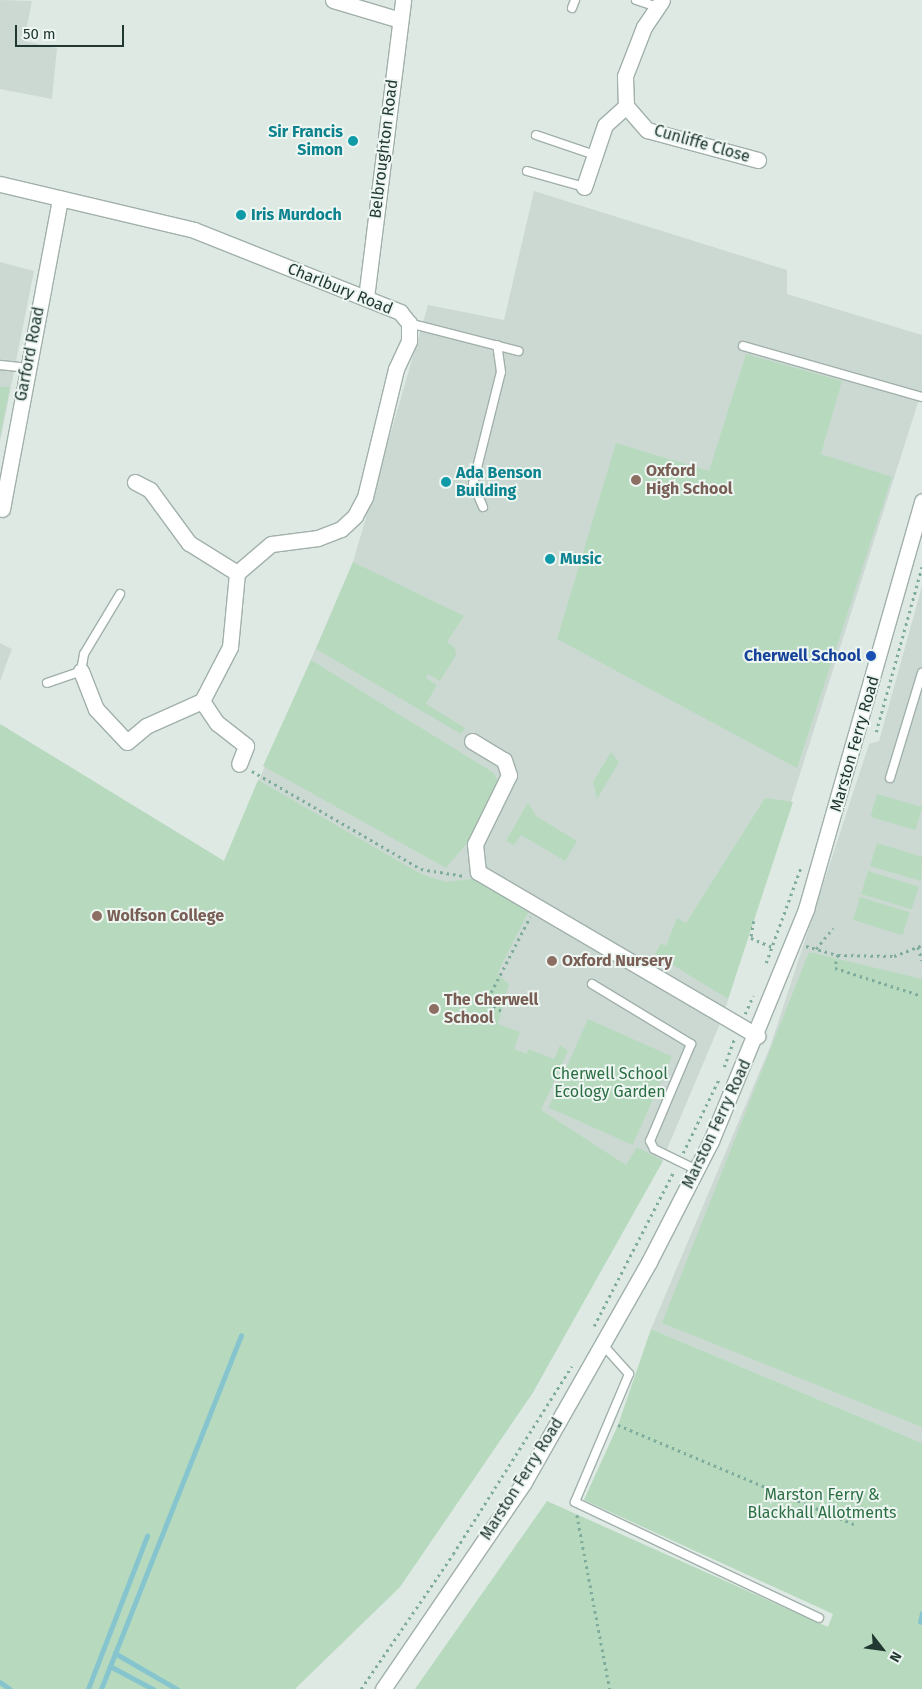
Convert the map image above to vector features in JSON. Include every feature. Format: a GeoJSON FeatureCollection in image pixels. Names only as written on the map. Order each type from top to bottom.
{"type":"FeatureCollection","features":[{"type":"Feature","properties":{"kind":"street"},"geometry":{"type":"LineString","coordinates":[[333,0],[400,20]]}},
{"type":"Feature","properties":{"kind":"street","name":"Belbroughton Road"},"geometry":{"type":"LineString","coordinates":[[366,298],[403,0]]}},
{"type":"Feature","properties":{"kind":"street"},"geometry":{"type":"LineString","coordinates":[[584,187],[592,154],[605,125],[626,106],[624,76],[660,3]]}},
{"type":"Feature","properties":{"kind":"street","name":"Cunliffe Close"},"geometry":{"type":"LineString","coordinates":[[626,106],[647,130],[758,160]]}},
{"type":"Feature","properties":{"kind":"street","name":"Charlbury Road"},"geometry":{"type":"LineString","coordinates":[[0,184],[194,230],[400,312],[409,323],[409,340],[396,369],[365,497],[355,516],[341,528],[318,538],[271,544],[237,573]]}},
{"type":"Feature","properties":{"kind":"street","name":"Garford Road"},"geometry":{"type":"LineString","coordinates":[[2,509],[60,198]]}},
{"type":"Feature","properties":{"kind":"street"},"geometry":{"type":"LineString","coordinates":[[81,670],[96,709],[127,742],[146,726],[202,701],[230,647],[237,573],[190,542],[150,490],[135,482]]}},
{"type":"Feature","properties":{"kind":"street","name":"Marston Ferry Road"},"geometry":{"type":"LineString","coordinates":[[383,1689],[524,1482],[603,1345],[697,1170],[757,1036],[817,872],[920,521],[922,501]]}},
{"type":"Feature","properties":{"kind":"street"},"geometry":{"type":"LineString","coordinates":[[202,701],[217,723],[253,748],[239,764]]}},
{"type":"Feature","properties":{"kind":"street"},"geometry":{"type":"LineString","coordinates":[[472,741],[504,760],[510,775],[475,844],[478,872],[738,1028],[757,1036]]}},
{"type":"Feature","properties":{"kind":"lane"},"geometry":{"type":"LineString","coordinates":[[572,8],[575,0]]}},
{"type":"Feature","properties":{"kind":"lane"},"geometry":{"type":"LineString","coordinates":[[636,0],[660,3]]}},
{"type":"Feature","properties":{"kind":"lane"},"geometry":{"type":"LineString","coordinates":[[536,135],[592,154]]}},
{"type":"Feature","properties":{"kind":"lane"},"geometry":{"type":"LineString","coordinates":[[527,172],[584,187]]}},
{"type":"Feature","properties":{"kind":"lane"},"geometry":{"type":"LineString","coordinates":[[409,323],[518,351]]}},
{"type":"Feature","properties":{"kind":"lane"},"geometry":{"type":"LineString","coordinates":[[483,507],[473,484],[501,372],[496,345]]}},
{"type":"Feature","properties":{"kind":"lane"},"geometry":{"type":"LineString","coordinates":[[743,346],[922,397]]}},
{"type":"Feature","properties":{"kind":"lane"},"geometry":{"type":"LineString","coordinates":[[0,365],[27,368]]}},
{"type":"Feature","properties":{"kind":"lane"},"geometry":{"type":"LineString","coordinates":[[47,683],[81,670],[84,654],[120,594]]}},
{"type":"Feature","properties":{"kind":"lane"},"geometry":{"type":"LineString","coordinates":[[890,778],[922,673]]}},
{"type":"Feature","properties":{"kind":"lane"},"geometry":{"type":"LineString","coordinates":[[592,984],[691,1044],[650,1140],[654,1149],[697,1170]]}},
{"type":"Feature","properties":{"kind":"lane"},"geometry":{"type":"LineString","coordinates":[[603,1345],[629,1374],[612,1423],[575,1502],[580,1507],[819,1618]]}},
{"type":"Feature","properties":{"kind":"path"},"geometry":{"type":"LineString","coordinates":[[876,732],[922,566]]}},
{"type":"Feature","properties":{"kind":"path"},"geometry":{"type":"LineString","coordinates":[[260,775],[422,869],[459,877],[478,872]]}},
{"type":"Feature","properties":{"kind":"path"},"geometry":{"type":"LineString","coordinates":[[763,971],[804,858]]}},
{"type":"Feature","properties":{"kind":"path"},"geometry":{"type":"LineString","coordinates":[[501,1012],[485,1004],[535,907]]}},
{"type":"Feature","properties":{"kind":"path"},"geometry":{"type":"LineString","coordinates":[[754,921],[752,938],[772,948]]}},
{"type":"Feature","properties":{"kind":"path"},"geometry":{"type":"LineString","coordinates":[[816,949],[833,928]]}},
{"type":"Feature","properties":{"kind":"path"},"geometry":{"type":"LineString","coordinates":[[804,945],[838,955],[894,956],[922,945]]}},
{"type":"Feature","properties":{"kind":"path"},"geometry":{"type":"LineString","coordinates":[[918,946],[922,960]]}},
{"type":"Feature","properties":{"kind":"path"},"geometry":{"type":"LineString","coordinates":[[838,955],[835,968],[922,996]]}},
{"type":"Feature","properties":{"kind":"path"},"geometry":{"type":"LineString","coordinates":[[593,1328],[679,1161],[757,987]]}},
{"type":"Feature","properties":{"kind":"path"},"geometry":{"type":"LineString","coordinates":[[361,1689],[535,1428],[574,1361]]}},
{"type":"Feature","properties":{"kind":"path"},"geometry":{"type":"LineString","coordinates":[[612,1423],[854,1524]]}},
{"type":"Feature","properties":{"kind":"path"},"geometry":{"type":"LineString","coordinates":[[580,1507],[577,1514],[610,1689]]}},
{"type":"Feature","properties":{"kind":"shaded area"},"geometry":{"type":"Polygon","coordinates":[[[0,0],[32,1],[24,41],[57,48],[52,99],[0,89],[0,0]]]}},
{"type":"Feature","properties":{"kind":"shaded area"},"geometry":{"type":"Polygon","coordinates":[[[534,191],[787,270],[787,294],[922,335],[922,390],[722,1019],[662,1161],[532,1394],[0,724],[224,861],[353,562],[428,305],[504,320],[534,191]]]}},
{"type":"Feature","properties":{"kind":"shaded area"},"geometry":{"type":"Polygon","coordinates":[[[0,262],[34,271],[0,442],[0,262]]]}},
{"type":"Feature","properties":{"kind":"shaded area"},"geometry":{"type":"Polygon","coordinates":[[[922,586],[922,1443],[651,1329],[770,1047],[869,744],[879,741],[922,586]]]}},
{"type":"Feature","properties":{"kind":"shaded area"},"geometry":{"type":"Polygon","coordinates":[[[0,643],[12,649],[0,681],[0,643]]]}},
{"type":"Feature","properties":{"kind":"green space"},"geometry":{"type":"Polygon","coordinates":[[[746,354],[842,381],[821,454],[892,477],[797,768],[557,639],[616,443],[709,471],[746,354]]]}},
{"type":"Feature","properties":{"kind":"green space"},"geometry":{"type":"Polygon","coordinates":[[[0,387],[10,387],[0,437],[0,387]]]}},
{"type":"Feature","properties":{"kind":"green space"},"geometry":{"type":"Polygon","coordinates":[[[353,562],[464,616],[447,642],[455,648],[456,655],[440,681],[428,674],[426,678],[437,685],[426,704],[465,728],[461,734],[316,649],[353,562]]]}},
{"type":"Feature","properties":{"kind":"green space"},"geometry":{"type":"Polygon","coordinates":[[[311,660],[494,773],[498,782],[473,836],[446,868],[263,766],[311,660]]]}},
{"type":"Feature","properties":{"kind":"green space"},"geometry":{"type":"Polygon","coordinates":[[[0,724],[224,861],[258,780],[421,874],[446,882],[478,878],[530,909],[497,974],[509,984],[498,1024],[520,1032],[514,1049],[527,1054],[528,1049],[554,1059],[560,1045],[568,1051],[541,1110],[626,1165],[637,1147],[663,1161],[532,1394],[400,1587],[295,1689],[0,1689],[0,724]]]}},
{"type":"Feature","properties":{"kind":"green space"},"geometry":{"type":"Polygon","coordinates":[[[611,752],[619,762],[597,799],[593,782],[611,752]]]}},
{"type":"Feature","properties":{"kind":"green space"},"geometry":{"type":"Polygon","coordinates":[[[877,794],[922,807],[916,830],[870,817],[877,794]]]}},
{"type":"Feature","properties":{"kind":"green space"},"geometry":{"type":"Polygon","coordinates":[[[765,798],[793,802],[728,999],[655,954],[661,943],[666,946],[677,918],[686,923],[765,798]]]}},
{"type":"Feature","properties":{"kind":"green space"},"geometry":{"type":"Polygon","coordinates":[[[528,802],[536,816],[577,841],[565,861],[521,835],[514,845],[506,841],[528,802]]]}},
{"type":"Feature","properties":{"kind":"green space"},"geometry":{"type":"Polygon","coordinates":[[[877,843],[922,857],[921,881],[870,866],[877,843]]]}},
{"type":"Feature","properties":{"kind":"green space"},"geometry":{"type":"Polygon","coordinates":[[[868,871],[919,886],[912,909],[861,894],[868,871]]]}},
{"type":"Feature","properties":{"kind":"green space"},"geometry":{"type":"Polygon","coordinates":[[[860,897],[910,912],[903,935],[853,920],[860,897]]]}},
{"type":"Feature","properties":{"kind":"green space"},"geometry":{"type":"Polygon","coordinates":[[[809,952],[922,979],[922,1427],[662,1323],[809,952]]]}},
{"type":"Feature","properties":{"kind":"green space","name":"Cherwell School Ecology Garden"},"geometry":{"type":"Polygon","coordinates":[[[588,1019],[672,1056],[633,1145],[549,1108],[588,1019]]]}},
{"type":"Feature","properties":{"kind":"green space","name":"Marston Ferry & Blackhall Allotments"},"geometry":{"type":"Polygon","coordinates":[[[651,1329],[922,1443],[922,1689],[415,1689],[547,1501],[828,1627],[833,1614],[584,1500],[618,1425],[651,1329]]]}},
{"type":"Feature","properties":{"kind":"waterway"},"geometry":{"type":"LineString","coordinates":[[101,1689],[241,1336]]}},
{"type":"Feature","properties":{"kind":"waterway"},"geometry":{"type":"LineString","coordinates":[[88,1689],[147,1536]]}},
{"type":"Feature","properties":{"kind":"waterway"},"geometry":{"type":"LineString","coordinates":[[920,1622],[922,1613]]}},
{"type":"Feature","properties":{"kind":"waterway"},"geometry":{"type":"LineString","coordinates":[[115,1653],[177,1689]]}},
{"type":"Feature","properties":{"kind":"waterway"},"geometry":{"type":"LineString","coordinates":[[110,1666],[153,1689]]}},
{"type":"Feature","properties":{"kind":"waterway"},"geometry":{"type":"LineString","coordinates":[[0,1682],[10,1689]]}},
{"type":"Feature","properties":{"kind":"place","name":"Sir Francis Simon"},"geometry":{"type":"Point","coordinates":[353,141]}},
{"type":"Feature","properties":{"kind":"place","name":"Iris Murdoch"},"geometry":{"type":"Point","coordinates":[241,215]}},
{"type":"Feature","properties":{"kind":"place","name":"Oxford High School"},"geometry":{"type":"Point","coordinates":[636,480]}},
{"type":"Feature","properties":{"kind":"place","name":"Ada Benson Building"},"geometry":{"type":"Point","coordinates":[446,482]}},
{"type":"Feature","properties":{"kind":"place","name":"Music"},"geometry":{"type":"Point","coordinates":[550,559]}},
{"type":"Feature","properties":{"kind":"place","name":"Cherwell School"},"geometry":{"type":"Point","coordinates":[871,656]}},
{"type":"Feature","properties":{"kind":"place","name":"Wolfson College"},"geometry":{"type":"Point","coordinates":[97,916]}},
{"type":"Feature","properties":{"kind":"place","name":"Oxford Nursery"},"geometry":{"type":"Point","coordinates":[552,961]}},
{"type":"Feature","properties":{"kind":"place","name":"The Cherwell School"},"geometry":{"type":"Point","coordinates":[434,1009]}}]}
